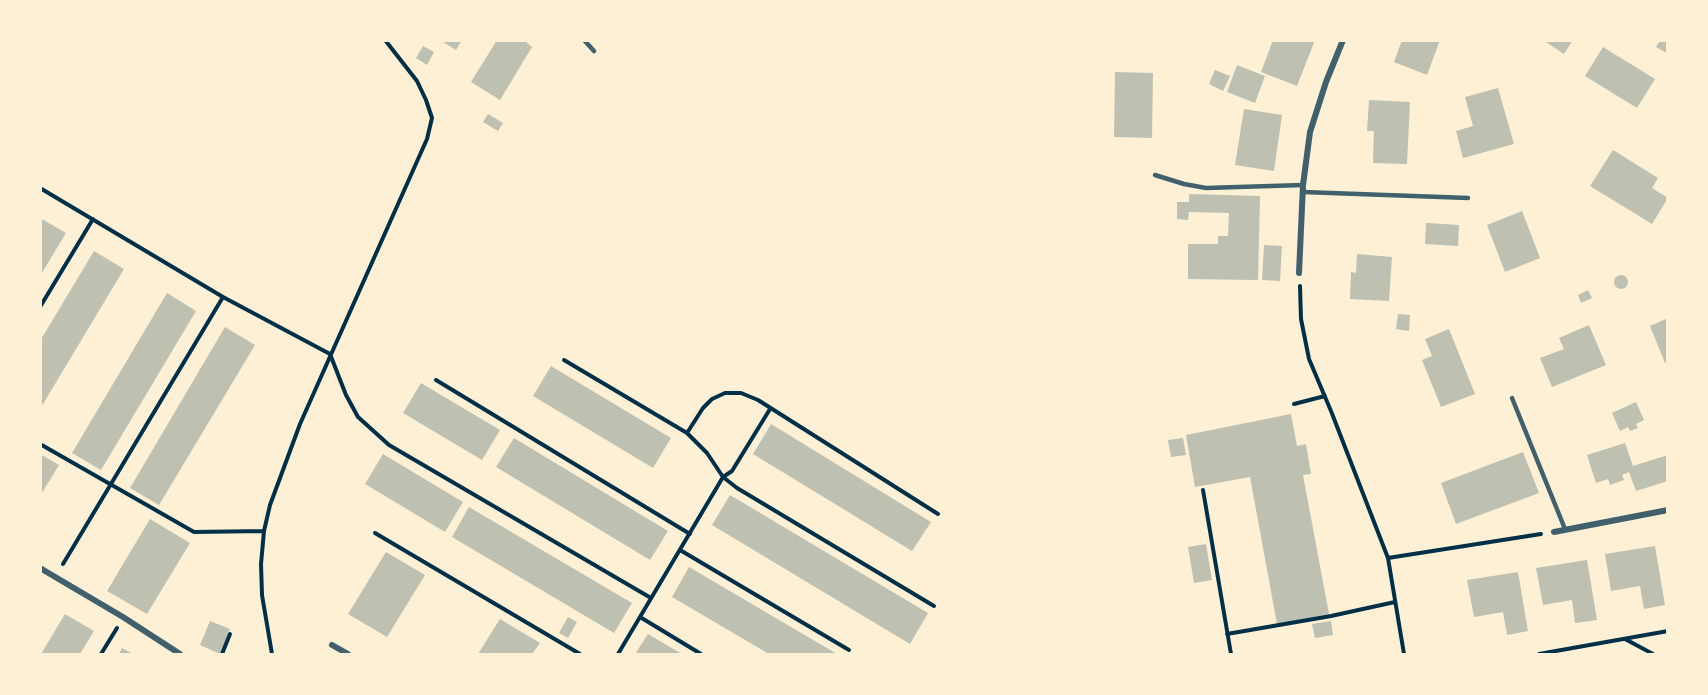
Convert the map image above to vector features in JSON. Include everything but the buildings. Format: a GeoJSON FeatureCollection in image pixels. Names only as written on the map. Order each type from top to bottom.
{"type":"FeatureCollection","features":[{"type":"Feature","properties":{"kind":"street"},"geometry":{"type":"LineString","coordinates":[[1299,273],[1303,188],[1310,132],[1343,40]]}},
{"type":"Feature","properties":{"kind":"street"},"geometry":{"type":"LineString","coordinates":[[1554,532],[1668,510]]}},
{"type":"Feature","properties":{"kind":"street"},"geometry":{"type":"LineString","coordinates":[[40,568],[180,654]]}},
{"type":"Feature","properties":{"kind":"street"},"geometry":{"type":"LineString","coordinates":[[332,645],[348,654]]}},
{"type":"Feature","properties":{"kind":"lane"},"geometry":{"type":"LineString","coordinates":[[584,40],[594,51]]}},
{"type":"Feature","properties":{"kind":"lane"},"geometry":{"type":"LineString","coordinates":[[1155,175],[1206,188],[1303,188],[1468,198]]}},
{"type":"Feature","properties":{"kind":"lane"},"geometry":{"type":"LineString","coordinates":[[1512,398],[1565,529]]}},
{"type":"Feature","properties":{"kind":"path"},"geometry":{"type":"LineString","coordinates":[[272,654],[262,595],[261,564],[264,531],[270,505],[282,469],[330,354],[427,139],[432,118],[417,81],[385,40]]}},
{"type":"Feature","properties":{"kind":"path"},"geometry":{"type":"LineString","coordinates":[[40,188],[223,297],[330,354],[358,417],[389,445],[651,598]]}},
{"type":"Feature","properties":{"kind":"path"},"geometry":{"type":"LineString","coordinates":[[40,307],[93,219]]}},
{"type":"Feature","properties":{"kind":"path"},"geometry":{"type":"LineString","coordinates":[[1299,273],[1303,329],[1309,359],[1388,558],[1404,654]]}},
{"type":"Feature","properties":{"kind":"path"},"geometry":{"type":"LineString","coordinates":[[55,577],[223,297]]}},
{"type":"Feature","properties":{"kind":"path"},"geometry":{"type":"LineString","coordinates":[[564,360],[687,433],[707,453],[723,477],[934,606]]}},
{"type":"Feature","properties":{"kind":"path"},"geometry":{"type":"LineString","coordinates":[[436,380],[690,534]]}},
{"type":"Feature","properties":{"kind":"path"},"geometry":{"type":"LineString","coordinates":[[687,433],[703,408],[712,399],[725,393],[741,393],[771,409],[938,514]]}},
{"type":"Feature","properties":{"kind":"path"},"geometry":{"type":"LineString","coordinates":[[1294,404],[1325,396]]}},
{"type":"Feature","properties":{"kind":"path"},"geometry":{"type":"LineString","coordinates":[[618,654],[723,477],[732,471],[771,409]]}},
{"type":"Feature","properties":{"kind":"path"},"geometry":{"type":"LineString","coordinates":[[40,444],[194,532],[264,531]]}},
{"type":"Feature","properties":{"kind":"path"},"geometry":{"type":"LineString","coordinates":[[1203,490],[1231,654]]}},
{"type":"Feature","properties":{"kind":"path"},"geometry":{"type":"LineString","coordinates":[[1388,558],[1554,532]]}},
{"type":"Feature","properties":{"kind":"path"},"geometry":{"type":"LineString","coordinates":[[375,533],[580,654]]}},
{"type":"Feature","properties":{"kind":"path"},"geometry":{"type":"LineString","coordinates":[[680,550],[849,650]]}},
{"type":"Feature","properties":{"kind":"path"},"geometry":{"type":"LineString","coordinates":[[1227,633],[1331,616],[1395,602]]}},
{"type":"Feature","properties":{"kind":"path"},"geometry":{"type":"LineString","coordinates":[[101,654],[123,617]]}},
{"type":"Feature","properties":{"kind":"path"},"geometry":{"type":"LineString","coordinates":[[640,617],[701,654]]}},
{"type":"Feature","properties":{"kind":"path"},"geometry":{"type":"LineString","coordinates":[[1539,654],[1668,631]]}},
{"type":"Feature","properties":{"kind":"path"},"geometry":{"type":"LineString","coordinates":[[222,654],[230,634]]}},
{"type":"Feature","properties":{"kind":"path"},"geometry":{"type":"LineString","coordinates":[[1624,639],[1653,654]]}}]}
